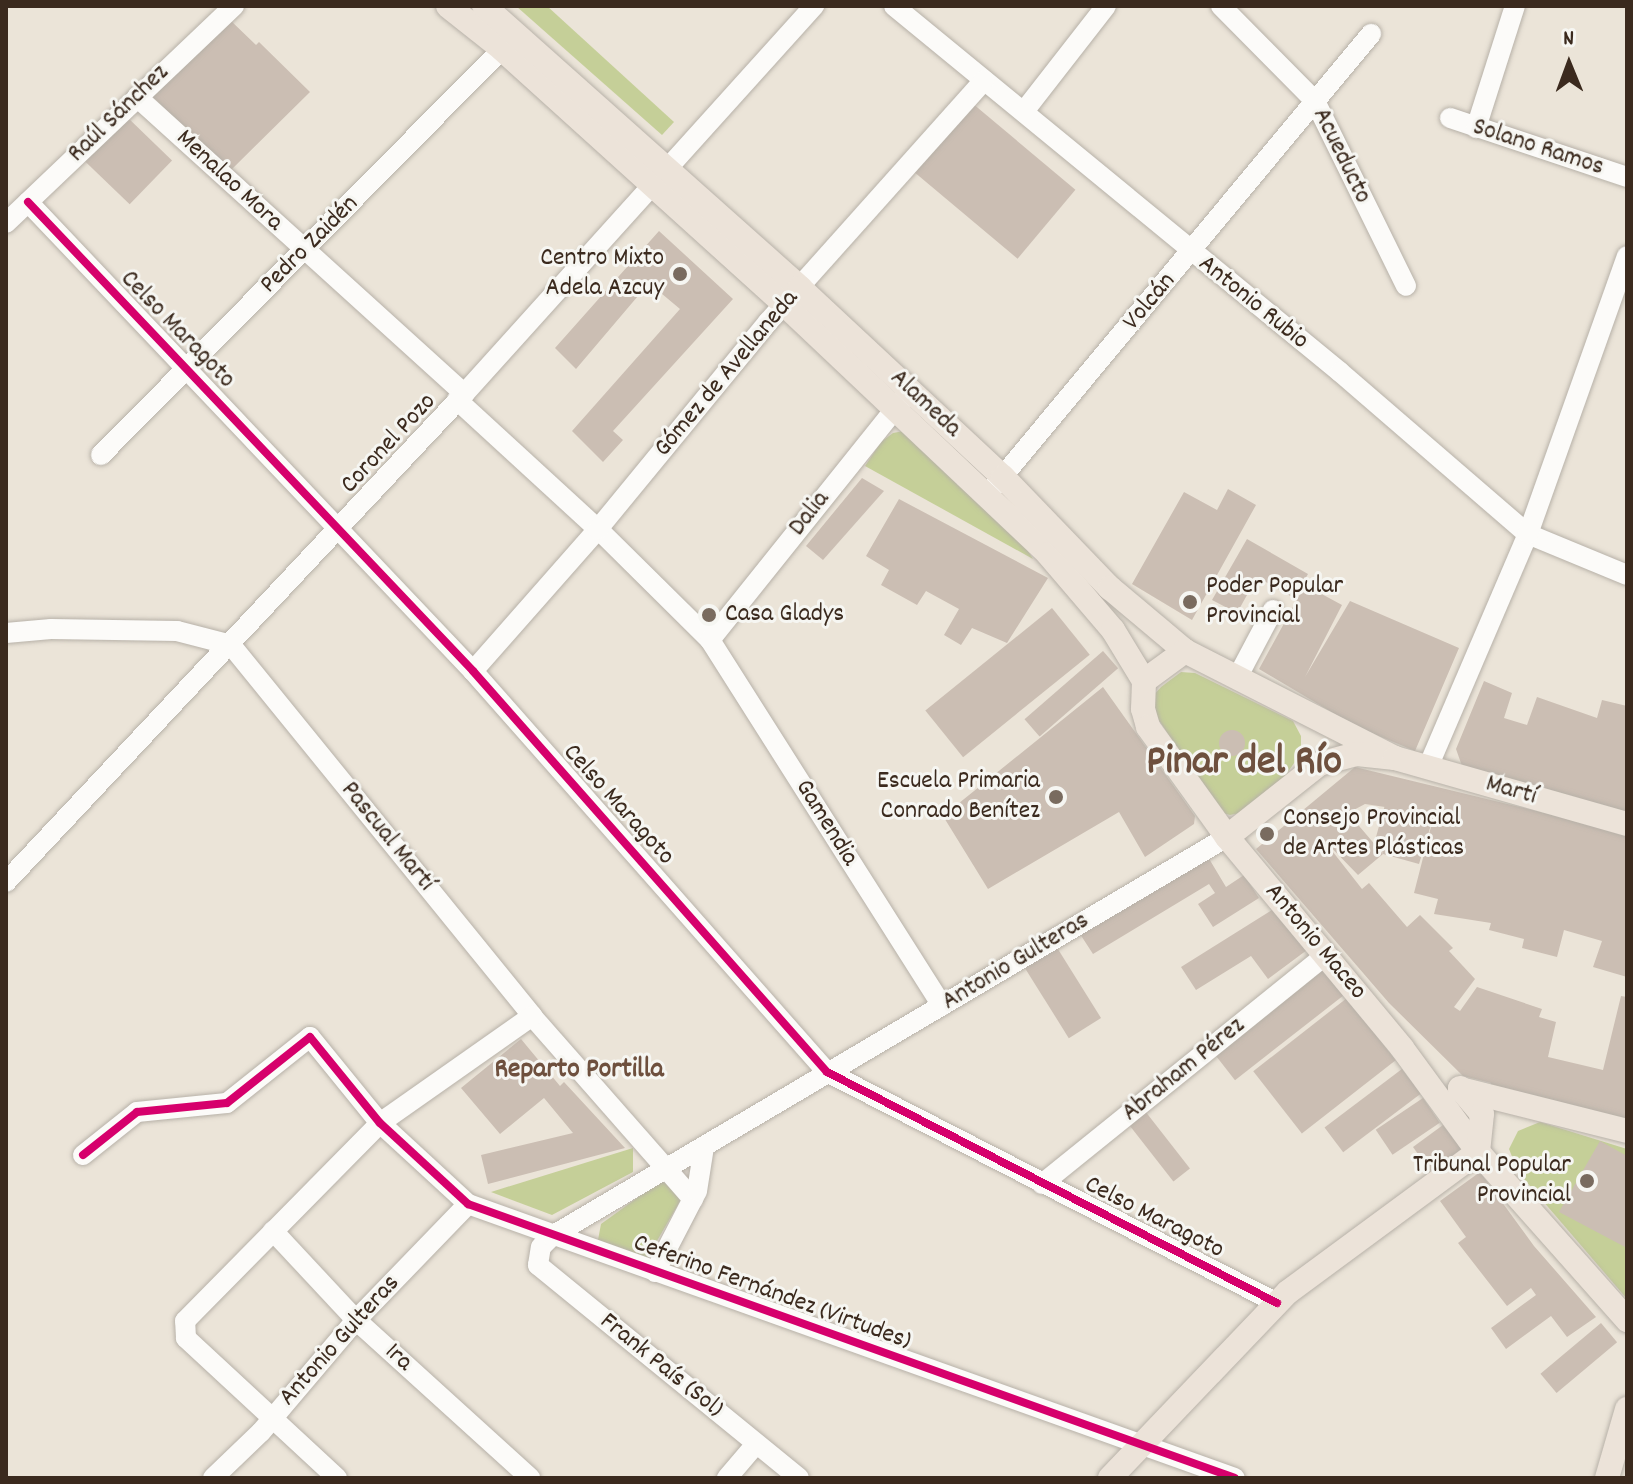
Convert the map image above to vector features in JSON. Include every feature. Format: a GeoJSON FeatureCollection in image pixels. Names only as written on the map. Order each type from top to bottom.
{"type":"FeatureCollection","features":[{"type":"Feature","properties":{"kind":"main road","name":"Alameda"},"geometry":{"type":"LineString","coordinates":[[448,6],[504,41],[792,296],[911,391],[996,486],[1113,630],[1144,681],[1143,709],[1148,727],[1227,837]]}},
{"type":"Feature","properties":{"kind":"main road"},"geometry":{"type":"LineString","coordinates":[[457,6],[504,41]]}},
{"type":"Feature","properties":{"kind":"main road","name":"Alameda"},"geometry":{"type":"LineString","coordinates":[[484,6],[504,41]]}},
{"type":"Feature","properties":{"kind":"main road","name":"Alameda"},"geometry":{"type":"LineString","coordinates":[[792,296],[894,410],[996,486],[1185,651],[1395,758]]}},
{"type":"Feature","properties":{"kind":"main road"},"geometry":{"type":"LineString","coordinates":[[1144,681],[1185,651]]}},
{"type":"Feature","properties":{"kind":"main road"},"geometry":{"type":"LineString","coordinates":[[1313,718],[1323,743],[1319,764]]}},
{"type":"Feature","properties":{"kind":"main road","name":"Antonio Gulteras"},"geometry":{"type":"LineString","coordinates":[[1227,837],[1319,764],[1357,754],[1395,758]]}},
{"type":"Feature","properties":{"kind":"main road","name":"Martí"},"geometry":{"type":"LineString","coordinates":[[1395,758],[1627,824]]}},
{"type":"Feature","properties":{"kind":"main road","name":"Antonio Maceo"},"geometry":{"type":"LineString","coordinates":[[1227,837],[1402,1048],[1478,1152],[1627,1320]]}},
{"type":"Feature","properties":{"kind":"main road","name":"Antonio Maceo"},"geometry":{"type":"LineString","coordinates":[[1402,1048],[1460,1089],[1482,1114],[1478,1152]]}},
{"type":"Feature","properties":{"kind":"main road"},"geometry":{"type":"LineString","coordinates":[[1460,1089],[1627,1131]]}},
{"type":"Feature","properties":{"kind":"main road"},"geometry":{"type":"LineString","coordinates":[[1110,1478],[1277,1303],[1478,1152]]}},
{"type":"Feature","properties":{"kind":"main road"},"geometry":{"type":"LineString","coordinates":[[1607,1478],[1627,1409]]}},
{"type":"Feature","properties":{"kind":"street","name":"Coronel Pozo"},"geometry":{"type":"LineString","coordinates":[[6,882],[460,397],[814,6]]}},
{"type":"Feature","properties":{"kind":"street","name":"Antonio Rubio"},"geometry":{"type":"LineString","coordinates":[[894,6],[1025,110],[1191,252],[1340,372],[1528,534],[1627,575]]}},
{"type":"Feature","properties":{"kind":"street"},"geometry":{"type":"LineString","coordinates":[[1025,110],[1106,6]]}},
{"type":"Feature","properties":{"kind":"street","name":"Acueducto"},"geometry":{"type":"LineString","coordinates":[[1221,6],[1315,101],[1406,286]]}},
{"type":"Feature","properties":{"kind":"street"},"geometry":{"type":"LineString","coordinates":[[1476,128],[1515,6]]}},
{"type":"Feature","properties":{"kind":"street","name":"Raúl Sánchez"},"geometry":{"type":"LineString","coordinates":[[6,223],[231,7]]}},
{"type":"Feature","properties":{"kind":"street","name":"Volcán"},"geometry":{"type":"LineString","coordinates":[[996,486],[1371,34]]}},
{"type":"Feature","properties":{"kind":"street","name":"Pedro Zaidén"},"geometry":{"type":"LineString","coordinates":[[101,455],[305,251],[504,41]]}},
{"type":"Feature","properties":{"kind":"street","name":"Gómez de Avellaneda"},"geometry":{"type":"LineString","coordinates":[[473,671],[598,529],[792,296],[984,80]]}},
{"type":"Feature","properties":{"kind":"street","name":"Menalao Mora"},"geometry":{"type":"LineString","coordinates":[[137,97],[460,397],[710,640]]}},
{"type":"Feature","properties":{"kind":"street","name":"Solano Ramos"},"geometry":{"type":"LineString","coordinates":[[1450,118],[1627,177]]}},
{"type":"Feature","properties":{"kind":"street","name":"Celso Maragoto"},"geometry":{"type":"LineString","coordinates":[[28,202],[340,527],[473,671],[827,1072],[1277,1303]]}},
{"type":"Feature","properties":{"kind":"street"},"geometry":{"type":"LineString","coordinates":[[1428,767],[1528,534],[1627,256]]}},
{"type":"Feature","properties":{"kind":"street","name":"Dalia"},"geometry":{"type":"LineString","coordinates":[[710,640],[911,391]]}},
{"type":"Feature","properties":{"kind":"street"},"geometry":{"type":"LineString","coordinates":[[1237,678],[1273,610]]}},
{"type":"Feature","properties":{"kind":"street"},"geometry":{"type":"LineString","coordinates":[[6,633],[51,629],[177,631],[231,645]]}},
{"type":"Feature","properties":{"kind":"street","name":"Gamendia"},"geometry":{"type":"LineString","coordinates":[[710,640],[942,1006]]}},
{"type":"Feature","properties":{"kind":"street","name":"Pascual Martí"},"geometry":{"type":"LineString","coordinates":[[231,645],[532,1016],[664,1170],[693,1199]]}},
{"type":"Feature","properties":{"kind":"street","name":"Antonio Gulteras"},"geometry":{"type":"LineString","coordinates":[[546,1242],[827,1072],[1227,837]]}},
{"type":"Feature","properties":{"kind":"street","name":"Abraham Pérez"},"geometry":{"type":"LineString","coordinates":[[1042,1184],[1326,955]]}},
{"type":"Feature","properties":{"kind":"street"},"geometry":{"type":"LineString","coordinates":[[337,1478],[186,1338],[185,1321],[380,1123],[532,1016]]}},
{"type":"Feature","properties":{"kind":"street","name":"Ceferino Fernández (Virtudes)"},"geometry":{"type":"LineString","coordinates":[[83,1155],[137,1112],[227,1103],[310,1037],[380,1123],[468,1204],[546,1242],[655,1272],[1235,1478]]}},
{"type":"Feature","properties":{"kind":"street"},"geometry":{"type":"LineString","coordinates":[[655,1272],[693,1199],[704,1147]]}},
{"type":"Feature","properties":{"kind":"street","name":"Antonio Gulteras"},"geometry":{"type":"LineString","coordinates":[[213,1478],[271,1419],[356,1320],[468,1204]]}},
{"type":"Feature","properties":{"kind":"street","name":"1ra"},"geometry":{"type":"LineString","coordinates":[[273,1231],[356,1320],[530,1478]]}},
{"type":"Feature","properties":{"kind":"street","name":"Frank País (Sol)"},"geometry":{"type":"LineString","coordinates":[[546,1242],[538,1265],[799,1478]]}},
{"type":"Feature","properties":{"kind":"street"},"geometry":{"type":"LineString","coordinates":[[727,1478],[756,1444]]}},
{"type":"Feature","properties":{"kind":"green space"},"geometry":{"type":"Polygon","coordinates":[[[516,6],[547,6],[674,122],[662,135],[516,6]]]}},
{"type":"Feature","properties":{"kind":"green space"},"geometry":{"type":"Polygon","coordinates":[[[909,430],[1023,543],[1033,559],[865,466],[881,442],[893,433],[909,430]]]}},
{"type":"Feature","properties":{"kind":"green space"},"geometry":{"type":"Polygon","coordinates":[[[1181,672],[1195,673],[1293,721],[1301,736],[1301,753],[1281,782],[1245,812],[1230,815],[1219,812],[1151,708],[1153,696],[1181,672]]]}},
{"type":"Feature","properties":{"kind":"green space"},"geometry":{"type":"Polygon","coordinates":[[[1540,1122],[1627,1149],[1627,1299],[1518,1172],[1509,1149],[1518,1131],[1540,1122]]]}},
{"type":"Feature","properties":{"kind":"green space"},"geometry":{"type":"Polygon","coordinates":[[[633,1148],[633,1172],[552,1215],[491,1192],[633,1148]]]}},
{"type":"Feature","properties":{"kind":"green space"},"geometry":{"type":"Polygon","coordinates":[[[666,1177],[683,1196],[646,1260],[598,1240],[601,1224],[666,1177]]]}},
{"type":"Feature","properties":{"kind":"building"},"geometry":{"type":"Polygon","coordinates":[[[229,19],[256,45],[259,42],[310,92],[229,172],[152,96],[229,19]]]}},
{"type":"Feature","properties":{"kind":"building"},"geometry":{"type":"Polygon","coordinates":[[[972,103],[1075,190],[1018,259],[914,172],[972,103]]]}},
{"type":"Feature","properties":{"kind":"building"},"geometry":{"type":"Polygon","coordinates":[[[126,116],[172,160],[130,204],[84,160],[126,116]]]}},
{"type":"Feature","properties":{"kind":"building"},"geometry":{"type":"Polygon","coordinates":[[[659,231],[733,299],[613,431],[623,440],[603,462],[572,431],[680,309],[649,283],[576,369],[555,348],[659,231]]]}},
{"type":"Feature","properties":{"kind":"building"},"geometry":{"type":"Polygon","coordinates":[[[862,478],[884,491],[823,560],[806,546],[862,478]]]}},
{"type":"Feature","properties":{"kind":"building"},"geometry":{"type":"Polygon","coordinates":[[[1228,489],[1256,505],[1192,620],[1132,584],[1184,492],[1217,510],[1228,489]]]}},
{"type":"Feature","properties":{"kind":"building"},"geometry":{"type":"Polygon","coordinates":[[[899,499],[1048,578],[1007,643],[972,628],[961,645],[944,635],[959,609],[926,591],[917,605],[881,585],[889,570],[866,556],[899,499]]]}},
{"type":"Feature","properties":{"kind":"building"},"geometry":{"type":"Polygon","coordinates":[[[1247,539],[1308,574],[1294,598],[1257,577],[1237,613],[1212,600],[1247,539]]]}},
{"type":"Feature","properties":{"kind":"building"},"geometry":{"type":"Polygon","coordinates":[[[1305,585],[1342,605],[1305,677],[1350,601],[1459,648],[1415,751],[1355,726],[1259,669],[1305,585]]]}},
{"type":"Feature","properties":{"kind":"building"},"geometry":{"type":"Polygon","coordinates":[[[1052,608],[1090,655],[963,757],[925,711],[1052,608]]]}},
{"type":"Feature","properties":{"kind":"building"},"geometry":{"type":"Polygon","coordinates":[[[1103,651],[1118,668],[1040,737],[1025,719],[1103,651]]]}},
{"type":"Feature","properties":{"kind":"building"},"geometry":{"type":"Polygon","coordinates":[[[1484,681],[1512,693],[1504,718],[1527,725],[1537,697],[1597,718],[1602,700],[1627,706],[1627,815],[1462,766],[1456,749],[1484,681]]]}},
{"type":"Feature","properties":{"kind":"building","name":"Escuela Primaria Conrado Benítez"},"geometry":{"type":"Polygon","coordinates":[[[1103,687],[1195,816],[1194,824],[1145,857],[1119,812],[988,889],[943,816],[1103,687]]]}},
{"type":"Feature","properties":{"kind":"building"},"geometry":{"type":"Polygon","coordinates":[[[1232,730],[1241,734],[1245,743],[1241,752],[1232,756],[1223,752],[1219,743],[1223,734],[1232,730]]]}},
{"type":"Feature","properties":{"kind":"building"},"geometry":{"type":"Polygon","coordinates":[[[1355,767],[1627,833],[1627,977],[1593,967],[1602,941],[1564,930],[1557,957],[1522,948],[1524,939],[1489,930],[1491,923],[1434,914],[1438,899],[1414,893],[1434,815],[1419,864],[1383,854],[1358,875],[1322,838],[1362,889],[1369,883],[1407,927],[1420,915],[1453,948],[1449,951],[1475,979],[1454,1007],[1460,1011],[1477,987],[1542,1009],[1539,1017],[1556,1022],[1548,1057],[1603,1070],[1621,996],[1627,997],[1627,1121],[1490,1087],[1491,1083],[1463,1076],[1389,1003],[1256,849],[1355,767]],[[1365,804],[1348,813],[1383,854],[1376,837],[1384,807],[1365,804]]]}},
{"type":"Feature","properties":{"kind":"building"},"geometry":{"type":"Polygon","coordinates":[[[1208,857],[1226,887],[1244,875],[1259,898],[1213,927],[1198,904],[1215,893],[1209,884],[1093,954],[1080,934],[1208,857]]]}},
{"type":"Feature","properties":{"kind":"building"},"geometry":{"type":"Polygon","coordinates":[[[1275,908],[1307,950],[1268,979],[1251,956],[1196,990],[1181,967],[1275,908]]]}},
{"type":"Feature","properties":{"kind":"building"},"geometry":{"type":"Polygon","coordinates":[[[1056,946],[1101,1018],[1069,1038],[1024,966],[1056,946]]]}},
{"type":"Feature","properties":{"kind":"building"},"geometry":{"type":"Polygon","coordinates":[[[1325,968],[1345,994],[1235,1080],[1215,1054],[1325,968]]]}},
{"type":"Feature","properties":{"kind":"building"},"geometry":{"type":"Polygon","coordinates":[[[1347,998],[1396,1060],[1302,1134],[1253,1071],[1347,998]]]}},
{"type":"Feature","properties":{"kind":"building"},"geometry":{"type":"Polygon","coordinates":[[[521,1039],[560,1086],[564,1082],[625,1148],[488,1184],[481,1155],[573,1133],[544,1098],[500,1134],[461,1088],[521,1039]]]}},
{"type":"Feature","properties":{"kind":"building"},"geometry":{"type":"Polygon","coordinates":[[[1402,1069],[1421,1094],[1343,1152],[1325,1127],[1402,1069]]]}},
{"type":"Feature","properties":{"kind":"building"},"geometry":{"type":"Polygon","coordinates":[[[1423,1098],[1440,1123],[1393,1155],[1376,1130],[1423,1098]]]}},
{"type":"Feature","properties":{"kind":"building"},"geometry":{"type":"Polygon","coordinates":[[[1145,1111],[1190,1169],[1173,1181],[1128,1124],[1145,1111]]]}},
{"type":"Feature","properties":{"kind":"building"},"geometry":{"type":"Polygon","coordinates":[[[1443,1125],[1464,1153],[1430,1171],[1413,1147],[1443,1125]]]}},
{"type":"Feature","properties":{"kind":"building"},"geometry":{"type":"Polygon","coordinates":[[[1600,1141],[1627,1156],[1627,1248],[1559,1212],[1600,1141]]]}},
{"type":"Feature","properties":{"kind":"building"},"geometry":{"type":"Polygon","coordinates":[[[1480,1172],[1534,1246],[1596,1317],[1567,1337],[1551,1316],[1506,1349],[1491,1328],[1536,1295],[1531,1288],[1507,1306],[1458,1243],[1466,1237],[1440,1201],[1480,1172]]]}},
{"type":"Feature","properties":{"kind":"building"},"geometry":{"type":"Polygon","coordinates":[[[1601,1323],[1617,1342],[1557,1393],[1540,1374],[1601,1323]]]}},
{"type":"Feature","properties":{"kind":"cycle path"},"geometry":{"type":"LineString","coordinates":[[28,202],[473,671],[827,1072],[1277,1303]]}},
{"type":"Feature","properties":{"kind":"cycle path"},"geometry":{"type":"LineString","coordinates":[[83,1155],[137,1112],[227,1103],[310,1037],[380,1123],[468,1204],[1235,1478]]}},
{"type":"Feature","properties":{"kind":"place","name":"Centro Mixto Adela Azcuy"},"geometry":{"type":"Point","coordinates":[680,274]}},
{"type":"Feature","properties":{"kind":"place","name":"Poder Popular Provincial"},"geometry":{"type":"Point","coordinates":[1190,602]}},
{"type":"Feature","properties":{"kind":"place","name":"Casa Gladys"},"geometry":{"type":"Point","coordinates":[709,615]}},
{"type":"Feature","properties":{"kind":"place","name":"Escuela Primaria Conrado Benítez"},"geometry":{"type":"Point","coordinates":[1056,797]}},
{"type":"Feature","properties":{"kind":"place","name":"Consejo Provincial de Artes Plásticas"},"geometry":{"type":"Point","coordinates":[1267,834]}},
{"type":"Feature","properties":{"kind":"place","name":"Tribunal Popular Provincial"},"geometry":{"type":"Point","coordinates":[1587,1181]}},
{"type":"Feature","properties":{"kind":"district","name":"Pinar del Río"},"geometry":{"type":"Point","coordinates":[1244,764]}},
{"type":"Feature","properties":{"kind":"district","name":"Reparto Portilla"},"geometry":{"type":"Point","coordinates":[579,1071]}}]}
